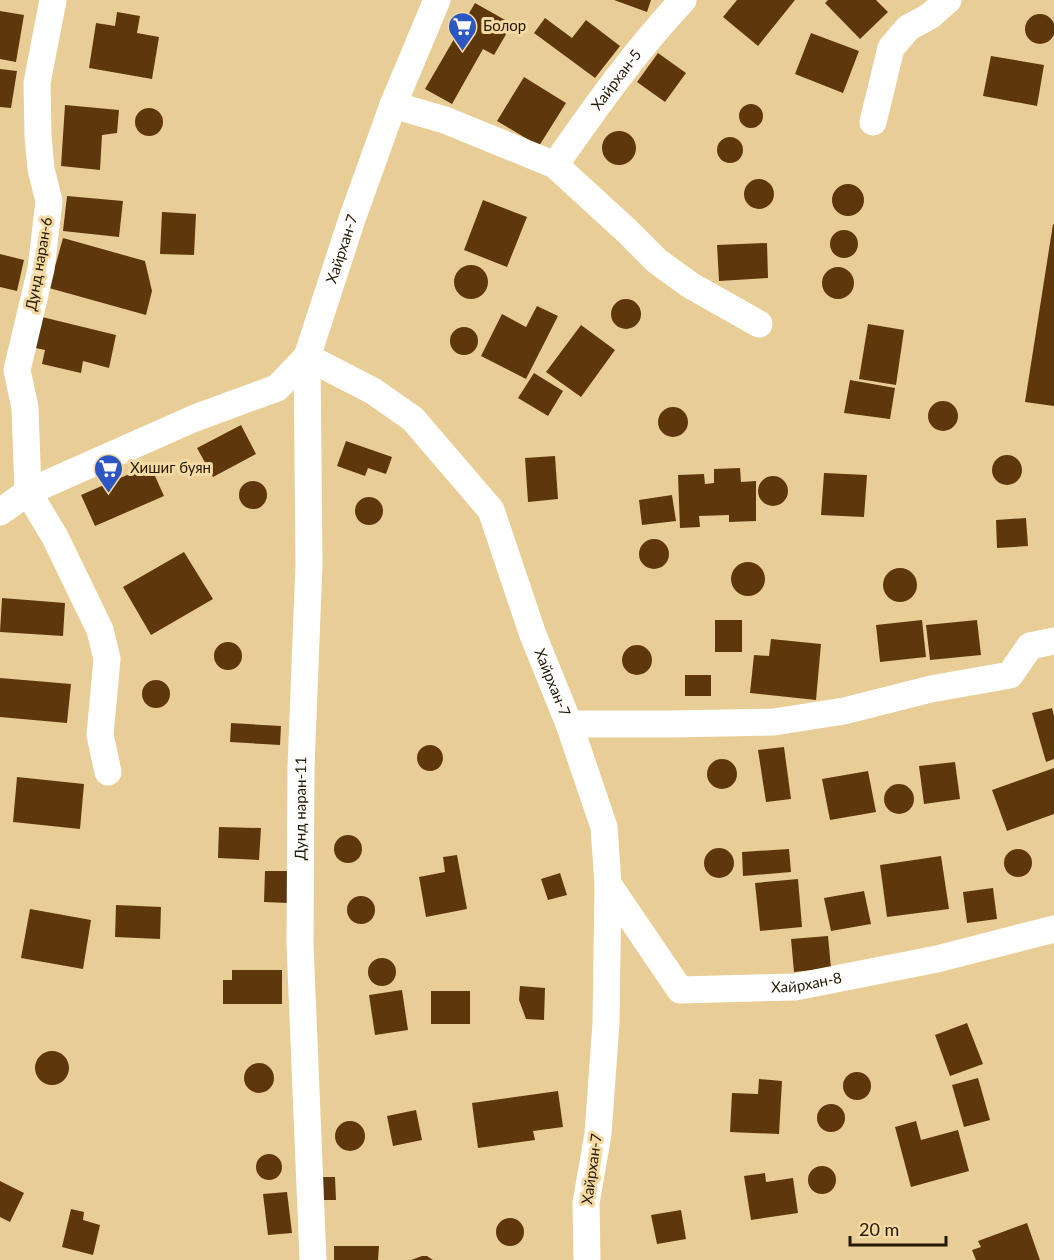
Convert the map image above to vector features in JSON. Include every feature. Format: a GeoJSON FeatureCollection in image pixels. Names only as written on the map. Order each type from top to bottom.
{"type":"FeatureCollection","features":[{"type":"Feature","properties":{"kind":"street","name":"Дунд наран-6"},"geometry":{"type":"LineString","coordinates":[[28,492],[25,408],[17,370],[41,269],[49,201],[41,169],[37,83],[53,0]]}},
{"type":"Feature","properties":{"kind":"street"},"geometry":{"type":"LineString","coordinates":[[437,0],[393,105],[446,120],[555,165],[657,261],[690,285],[759,324]]}},
{"type":"Feature","properties":{"kind":"street","name":"Хайрхан-5"},"geometry":{"type":"LineString","coordinates":[[555,165],[607,90],[683,0]]}},
{"type":"Feature","properties":{"kind":"street"},"geometry":{"type":"LineString","coordinates":[[873,122],[891,48],[908,28],[930,16],[948,0]]}},
{"type":"Feature","properties":{"kind":"street","name":"Хайрхан-7"},"geometry":{"type":"LineString","coordinates":[[393,105],[352,219],[307,357],[373,391],[413,419],[491,510],[532,635],[569,724],[604,827],[608,884],[606,1023],[598,1134],[586,1203],[587,1260]]}},
{"type":"Feature","properties":{"kind":"street"},"geometry":{"type":"LineString","coordinates":[[0,512],[28,492],[195,417],[277,388],[307,357]]}},
{"type":"Feature","properties":{"kind":"street","name":"Дунд наран-11"},"geometry":{"type":"LineString","coordinates":[[307,357],[309,564],[301,768],[300,944],[313,1260]]}},
{"type":"Feature","properties":{"kind":"street"},"geometry":{"type":"LineString","coordinates":[[28,492],[55,537],[100,630],[107,659],[100,735],[108,772]]}},
{"type":"Feature","properties":{"kind":"street","name":"Хайрхан-7"},"geometry":{"type":"LineString","coordinates":[[569,724],[774,722],[844,711],[931,688],[1010,675],[1030,646],[1054,641]]}},
{"type":"Feature","properties":{"kind":"street","name":"Хайрхан-8"},"geometry":{"type":"LineString","coordinates":[[608,884],[680,990],[795,987],[937,959],[1054,928]]}},
{"type":"Feature","properties":{"kind":"building"},"geometry":{"type":"Polygon","coordinates":[[[614,0],[651,0],[647,12],[614,0]]]}},
{"type":"Feature","properties":{"kind":"building"},"geometry":{"type":"Polygon","coordinates":[[[737,0],[795,0],[758,46],[723,17],[737,0]]]}},
{"type":"Feature","properties":{"kind":"building"},"geometry":{"type":"Polygon","coordinates":[[[828,0],[876,0],[888,12],[860,39],[825,3],[828,0]]]}},
{"type":"Feature","properties":{"kind":"building"},"geometry":{"type":"Polygon","coordinates":[[[475,3],[512,24],[494,55],[483,49],[452,104],[425,89],[475,3]]]}},
{"type":"Feature","properties":{"kind":"building"},"geometry":{"type":"Polygon","coordinates":[[[0,11],[24,15],[16,62],[0,59],[0,11]]]}},
{"type":"Feature","properties":{"kind":"building"},"geometry":{"type":"Polygon","coordinates":[[[117,12],[140,16],[137,33],[159,37],[152,79],[89,68],[96,23],[115,26],[117,12]]]}},
{"type":"Feature","properties":{"kind":"building"},"geometry":{"type":"Polygon","coordinates":[[[1040,14],[1051,18],[1055,29],[1051,40],[1040,44],[1029,40],[1025,29],[1029,18],[1040,14]]]}},
{"type":"Feature","properties":{"kind":"building"},"geometry":{"type":"Polygon","coordinates":[[[545,18],[572,38],[586,20],[620,46],[595,78],[534,33],[545,18]]]}},
{"type":"Feature","properties":{"kind":"building"},"geometry":{"type":"Polygon","coordinates":[[[811,33],[859,51],[843,93],[795,74],[811,33]]]}},
{"type":"Feature","properties":{"kind":"building"},"geometry":{"type":"Polygon","coordinates":[[[658,53],[686,73],[665,102],[637,82],[658,53]]]}},
{"type":"Feature","properties":{"kind":"building"},"geometry":{"type":"Polygon","coordinates":[[[991,56],[1044,65],[1037,106],[983,96],[991,56]]]}},
{"type":"Feature","properties":{"kind":"building"},"geometry":{"type":"Polygon","coordinates":[[[0,69],[17,71],[11,108],[0,107],[0,69]]]}},
{"type":"Feature","properties":{"kind":"building"},"geometry":{"type":"Polygon","coordinates":[[[524,77],[566,103],[539,146],[497,121],[524,77]]]}},
{"type":"Feature","properties":{"kind":"building"},"geometry":{"type":"Polygon","coordinates":[[[751,104],[760,107],[763,116],[760,125],[751,128],[742,125],[739,116],[742,107],[751,104]]]}},
{"type":"Feature","properties":{"kind":"building"},"geometry":{"type":"Polygon","coordinates":[[[65,105],[119,110],[117,133],[102,135],[100,170],[61,166],[65,105]]]}},
{"type":"Feature","properties":{"kind":"building"},"geometry":{"type":"Polygon","coordinates":[[[149,108],[159,112],[163,122],[159,132],[149,136],[139,132],[135,122],[139,112],[149,108]]]}},
{"type":"Feature","properties":{"kind":"building"},"geometry":{"type":"Polygon","coordinates":[[[619,131],[631,136],[636,148],[631,160],[619,165],[607,160],[602,148],[607,136],[619,131]]]}},
{"type":"Feature","properties":{"kind":"building"},"geometry":{"type":"Polygon","coordinates":[[[730,137],[739,141],[743,150],[739,159],[730,163],[721,159],[717,150],[721,141],[730,137]]]}},
{"type":"Feature","properties":{"kind":"building"},"geometry":{"type":"Polygon","coordinates":[[[759,179],[769,184],[774,194],[769,204],[759,209],[749,204],[744,194],[749,184],[759,179]]]}},
{"type":"Feature","properties":{"kind":"building"},"geometry":{"type":"Polygon","coordinates":[[[848,184],[859,189],[864,200],[859,211],[848,216],[837,211],[832,200],[837,189],[848,184]]]}},
{"type":"Feature","properties":{"kind":"building"},"geometry":{"type":"Polygon","coordinates":[[[67,196],[123,201],[119,237],[63,231],[67,196]]]}},
{"type":"Feature","properties":{"kind":"building"},"geometry":{"type":"Polygon","coordinates":[[[483,200],[527,217],[507,267],[464,250],[483,200]]]}},
{"type":"Feature","properties":{"kind":"building"},"geometry":{"type":"Polygon","coordinates":[[[162,212],[196,214],[194,255],[160,254],[162,212]]]}},
{"type":"Feature","properties":{"kind":"building"},"geometry":{"type":"Polygon","coordinates":[[[1054,225],[1054,406],[1025,402],[1054,225]]]}},
{"type":"Feature","properties":{"kind":"building"},"geometry":{"type":"Polygon","coordinates":[[[844,230],[854,234],[858,244],[854,254],[844,258],[834,254],[830,244],[834,234],[844,230]]]}},
{"type":"Feature","properties":{"kind":"building"},"geometry":{"type":"Polygon","coordinates":[[[63,238],[145,261],[152,291],[146,315],[49,288],[63,238]]]}},
{"type":"Feature","properties":{"kind":"building"},"geometry":{"type":"Polygon","coordinates":[[[767,243],[768,278],[719,281],[717,245],[767,243]]]}},
{"type":"Feature","properties":{"kind":"building"},"geometry":{"type":"Polygon","coordinates":[[[0,254],[24,260],[17,291],[0,287],[0,254]]]}},
{"type":"Feature","properties":{"kind":"building"},"geometry":{"type":"Polygon","coordinates":[[[471,265],[483,270],[488,282],[483,294],[471,299],[459,294],[454,282],[459,270],[471,265]]]}},
{"type":"Feature","properties":{"kind":"building"},"geometry":{"type":"Polygon","coordinates":[[[838,267],[849,272],[854,283],[849,294],[838,299],[827,294],[822,283],[827,272],[838,267]]]}},
{"type":"Feature","properties":{"kind":"building"},"geometry":{"type":"Polygon","coordinates":[[[626,299],[637,303],[641,314],[637,325],[626,329],[615,325],[611,314],[615,303],[626,299]]]}},
{"type":"Feature","properties":{"kind":"building"},"geometry":{"type":"Polygon","coordinates":[[[537,306],[558,316],[526,379],[481,356],[502,314],[526,327],[537,306]]]}},
{"type":"Feature","properties":{"kind":"building"},"geometry":{"type":"Polygon","coordinates":[[[38,316],[116,335],[109,368],[83,361],[81,373],[42,364],[45,350],[31,347],[38,316]]]}},
{"type":"Feature","properties":{"kind":"building"},"geometry":{"type":"Polygon","coordinates":[[[868,324],[904,330],[896,385],[859,379],[868,324]]]}},
{"type":"Feature","properties":{"kind":"building"},"geometry":{"type":"Polygon","coordinates":[[[581,325],[615,350],[581,397],[546,372],[581,325]]]}},
{"type":"Feature","properties":{"kind":"building"},"geometry":{"type":"Polygon","coordinates":[[[464,327],[474,331],[478,341],[474,351],[464,355],[454,351],[450,341],[454,331],[464,327]]]}},
{"type":"Feature","properties":{"kind":"building"},"geometry":{"type":"Polygon","coordinates":[[[534,373],[563,391],[548,416],[518,398],[534,373]]]}},
{"type":"Feature","properties":{"kind":"building"},"geometry":{"type":"Polygon","coordinates":[[[850,380],[895,388],[890,419],[844,413],[850,380]]]}},
{"type":"Feature","properties":{"kind":"building"},"geometry":{"type":"Polygon","coordinates":[[[943,401],[953,406],[958,416],[953,426],[943,431],[933,426],[928,416],[933,406],[943,401]]]}},
{"type":"Feature","properties":{"kind":"building"},"geometry":{"type":"Polygon","coordinates":[[[673,407],[683,412],[688,422],[683,432],[673,437],[663,432],[658,422],[663,412],[673,407]]]}},
{"type":"Feature","properties":{"kind":"building"},"geometry":{"type":"Polygon","coordinates":[[[241,425],[256,454],[213,477],[197,448],[241,425]]]}},
{"type":"Feature","properties":{"kind":"building"},"geometry":{"type":"Polygon","coordinates":[[[346,441],[392,457],[386,474],[368,468],[365,476],[337,466],[346,441]]]}},
{"type":"Feature","properties":{"kind":"building"},"geometry":{"type":"Polygon","coordinates":[[[1007,455],[1018,459],[1022,470],[1018,481],[1007,485],[996,481],[992,470],[996,459],[1007,455]]]}},
{"type":"Feature","properties":{"kind":"building"},"geometry":{"type":"Polygon","coordinates":[[[555,456],[558,499],[528,502],[525,458],[555,456]]]}},
{"type":"Feature","properties":{"kind":"building"},"geometry":{"type":"Polygon","coordinates":[[[150,465],[164,496],[95,526],[81,495],[150,465]]]}},
{"type":"Feature","properties":{"kind":"building"},"geometry":{"type":"Polygon","coordinates":[[[740,468],[741,482],[756,481],[756,521],[729,522],[729,515],[699,516],[700,527],[680,528],[678,475],[704,474],[705,484],[714,483],[714,469],[740,468]]]}},
{"type":"Feature","properties":{"kind":"building"},"geometry":{"type":"Polygon","coordinates":[[[824,473],[867,475],[864,517],[821,515],[824,473]]]}},
{"type":"Feature","properties":{"kind":"building"},"geometry":{"type":"Polygon","coordinates":[[[773,476],[784,480],[788,491],[784,502],[773,506],[762,502],[758,491],[762,480],[773,476]]]}},
{"type":"Feature","properties":{"kind":"building"},"geometry":{"type":"Polygon","coordinates":[[[253,481],[263,485],[267,495],[263,505],[253,509],[243,505],[239,495],[243,485],[253,481]]]}},
{"type":"Feature","properties":{"kind":"building"},"geometry":{"type":"Polygon","coordinates":[[[672,495],[676,521],[642,525],[639,500],[672,495]]]}},
{"type":"Feature","properties":{"kind":"building"},"geometry":{"type":"Polygon","coordinates":[[[369,497],[379,501],[383,511],[379,521],[369,525],[359,521],[355,511],[359,501],[369,497]]]}},
{"type":"Feature","properties":{"kind":"building"},"geometry":{"type":"Polygon","coordinates":[[[1026,518],[1028,546],[997,548],[996,520],[1026,518]]]}},
{"type":"Feature","properties":{"kind":"building"},"geometry":{"type":"Polygon","coordinates":[[[654,539],[664,544],[669,554],[664,564],[654,569],[644,564],[639,554],[644,544],[654,539]]]}},
{"type":"Feature","properties":{"kind":"building"},"geometry":{"type":"Polygon","coordinates":[[[184,552],[213,599],[151,635],[123,587],[184,552]]]}},
{"type":"Feature","properties":{"kind":"building"},"geometry":{"type":"Polygon","coordinates":[[[748,562],[760,567],[765,579],[760,591],[748,596],[736,591],[731,579],[736,567],[748,562]]]}},
{"type":"Feature","properties":{"kind":"building"},"geometry":{"type":"Polygon","coordinates":[[[900,568],[912,573],[917,585],[912,597],[900,602],[888,597],[883,585],[888,573],[900,568]]]}},
{"type":"Feature","properties":{"kind":"building"},"geometry":{"type":"Polygon","coordinates":[[[2,598],[65,603],[63,636],[0,632],[2,598]]]}},
{"type":"Feature","properties":{"kind":"building"},"geometry":{"type":"Polygon","coordinates":[[[715,620],[742,620],[742,652],[715,652],[715,620]]]}},
{"type":"Feature","properties":{"kind":"building"},"geometry":{"type":"Polygon","coordinates":[[[922,620],[926,657],[880,662],[876,625],[922,620]]]}},
{"type":"Feature","properties":{"kind":"building"},"geometry":{"type":"Polygon","coordinates":[[[977,620],[981,655],[930,660],[926,625],[977,620]]]}},
{"type":"Feature","properties":{"kind":"building"},"geometry":{"type":"Polygon","coordinates":[[[771,639],[821,644],[816,700],[750,693],[754,655],[769,656],[771,639]]]}},
{"type":"Feature","properties":{"kind":"building"},"geometry":{"type":"Polygon","coordinates":[[[228,642],[238,646],[242,656],[238,666],[228,670],[218,666],[214,656],[218,646],[228,642]]]}},
{"type":"Feature","properties":{"kind":"building"},"geometry":{"type":"Polygon","coordinates":[[[637,645],[647,650],[652,660],[647,670],[637,675],[627,670],[622,660],[627,650],[637,645]]]}},
{"type":"Feature","properties":{"kind":"building"},"geometry":{"type":"Polygon","coordinates":[[[685,675],[711,675],[711,696],[685,696],[685,675]]]}},
{"type":"Feature","properties":{"kind":"building"},"geometry":{"type":"Polygon","coordinates":[[[0,678],[71,684],[67,723],[0,717],[0,678]]]}},
{"type":"Feature","properties":{"kind":"building"},"geometry":{"type":"Polygon","coordinates":[[[156,680],[166,684],[170,694],[166,704],[156,708],[146,704],[142,694],[146,684],[156,680]]]}},
{"type":"Feature","properties":{"kind":"building"},"geometry":{"type":"Polygon","coordinates":[[[1052,708],[1054,759],[1046,762],[1032,713],[1052,708]]]}},
{"type":"Feature","properties":{"kind":"building"},"geometry":{"type":"Polygon","coordinates":[[[231,723],[281,726],[280,745],[230,742],[231,723]]]}},
{"type":"Feature","properties":{"kind":"building"},"geometry":{"type":"Polygon","coordinates":[[[430,745],[439,749],[443,758],[439,767],[430,771],[421,767],[417,758],[421,749],[430,745]]]}},
{"type":"Feature","properties":{"kind":"building"},"geometry":{"type":"Polygon","coordinates":[[[784,747],[791,799],[766,802],[758,750],[784,747]]]}},
{"type":"Feature","properties":{"kind":"building"},"geometry":{"type":"Polygon","coordinates":[[[722,759],[732,764],[737,774],[732,784],[722,789],[712,784],[707,774],[712,764],[722,759]]]}},
{"type":"Feature","properties":{"kind":"building"},"geometry":{"type":"Polygon","coordinates":[[[955,762],[960,799],[924,804],[919,766],[955,762]]]}},
{"type":"Feature","properties":{"kind":"building"},"geometry":{"type":"Polygon","coordinates":[[[1054,768],[1054,814],[1007,831],[992,790],[1054,768]]]}},
{"type":"Feature","properties":{"kind":"building"},"geometry":{"type":"Polygon","coordinates":[[[868,771],[876,812],[830,820],[822,779],[868,771]]]}},
{"type":"Feature","properties":{"kind":"building"},"geometry":{"type":"Polygon","coordinates":[[[17,777],[84,784],[80,829],[13,822],[17,777]]]}},
{"type":"Feature","properties":{"kind":"building"},"geometry":{"type":"Polygon","coordinates":[[[899,784],[909,789],[914,799],[909,809],[899,814],[889,809],[884,799],[889,789],[899,784]]]}},
{"type":"Feature","properties":{"kind":"building"},"geometry":{"type":"Polygon","coordinates":[[[219,827],[261,828],[259,860],[218,858],[219,827]]]}},
{"type":"Feature","properties":{"kind":"building"},"geometry":{"type":"Polygon","coordinates":[[[348,835],[358,839],[362,849],[358,859],[348,863],[338,859],[334,849],[338,839],[348,835]]]}},
{"type":"Feature","properties":{"kind":"building"},"geometry":{"type":"Polygon","coordinates":[[[719,848],[730,852],[734,863],[730,874],[719,878],[708,874],[704,863],[708,852],[719,848]]]}},
{"type":"Feature","properties":{"kind":"building"},"geometry":{"type":"Polygon","coordinates":[[[789,849],[791,872],[743,876],[742,852],[789,849]]]}},
{"type":"Feature","properties":{"kind":"building"},"geometry":{"type":"Polygon","coordinates":[[[1018,849],[1028,853],[1032,863],[1028,873],[1018,877],[1008,873],[1004,863],[1008,853],[1018,849]]]}},
{"type":"Feature","properties":{"kind":"building"},"geometry":{"type":"Polygon","coordinates":[[[457,855],[467,909],[426,917],[419,877],[445,872],[443,857],[457,855]]]}},
{"type":"Feature","properties":{"kind":"building"},"geometry":{"type":"Polygon","coordinates":[[[941,856],[949,909],[887,917],[880,865],[941,856]]]}},
{"type":"Feature","properties":{"kind":"building"},"geometry":{"type":"Polygon","coordinates":[[[265,871],[288,871],[288,903],[264,902],[265,871]]]}},
{"type":"Feature","properties":{"kind":"building"},"geometry":{"type":"Polygon","coordinates":[[[560,873],[567,895],[548,900],[541,879],[560,873]]]}},
{"type":"Feature","properties":{"kind":"building"},"geometry":{"type":"Polygon","coordinates":[[[798,879],[802,927],[760,931],[755,883],[798,879]]]}},
{"type":"Feature","properties":{"kind":"building"},"geometry":{"type":"Polygon","coordinates":[[[993,888],[997,919],[967,923],[963,892],[993,888]]]}},
{"type":"Feature","properties":{"kind":"building"},"geometry":{"type":"Polygon","coordinates":[[[864,891],[871,924],[831,931],[824,898],[864,891]]]}},
{"type":"Feature","properties":{"kind":"building"},"geometry":{"type":"Polygon","coordinates":[[[361,896],[371,900],[375,910],[371,920],[361,924],[351,920],[347,910],[351,900],[361,896]]]}},
{"type":"Feature","properties":{"kind":"building"},"geometry":{"type":"Polygon","coordinates":[[[116,905],[161,907],[160,939],[115,937],[116,905]]]}},
{"type":"Feature","properties":{"kind":"building"},"geometry":{"type":"Polygon","coordinates":[[[30,909],[91,920],[83,969],[21,958],[30,909]]]}},
{"type":"Feature","properties":{"kind":"building"},"geometry":{"type":"Polygon","coordinates":[[[828,936],[831,968],[794,972],[791,939],[828,936]]]}},
{"type":"Feature","properties":{"kind":"building"},"geometry":{"type":"Polygon","coordinates":[[[382,958],[392,962],[396,972],[392,982],[382,986],[372,982],[368,972],[372,962],[382,958]]]}},
{"type":"Feature","properties":{"kind":"building"},"geometry":{"type":"Polygon","coordinates":[[[232,970],[282,970],[282,1004],[223,1004],[223,980],[232,980],[232,970]]]}},
{"type":"Feature","properties":{"kind":"building"},"geometry":{"type":"Polygon","coordinates":[[[520,986],[545,988],[544,1020],[526,1019],[519,1000],[520,986]]]}},
{"type":"Feature","properties":{"kind":"building"},"geometry":{"type":"Polygon","coordinates":[[[402,990],[408,1030],[375,1035],[369,995],[402,990]]]}},
{"type":"Feature","properties":{"kind":"building"},"geometry":{"type":"Polygon","coordinates":[[[431,991],[470,991],[470,1024],[431,1024],[431,991]]]}},
{"type":"Feature","properties":{"kind":"building"},"geometry":{"type":"Polygon","coordinates":[[[967,1023],[983,1064],[950,1076],[935,1035],[967,1023]]]}},
{"type":"Feature","properties":{"kind":"building"},"geometry":{"type":"Polygon","coordinates":[[[52,1051],[64,1056],[69,1068],[64,1080],[52,1085],[40,1080],[35,1068],[40,1056],[52,1051]]]}},
{"type":"Feature","properties":{"kind":"building"},"geometry":{"type":"Polygon","coordinates":[[[259,1063],[265,1064],[273,1072],[273,1084],[265,1092],[259,1093],[253,1092],[245,1084],[244,1078],[245,1072],[253,1064],[259,1063]]]}},
{"type":"Feature","properties":{"kind":"building"},"geometry":{"type":"Polygon","coordinates":[[[857,1072],[867,1076],[871,1086],[867,1096],[857,1100],[847,1096],[843,1086],[847,1076],[857,1072]]]}},
{"type":"Feature","properties":{"kind":"building"},"geometry":{"type":"Polygon","coordinates":[[[978,1078],[990,1120],[964,1127],[952,1085],[978,1078]]]}},
{"type":"Feature","properties":{"kind":"building"},"geometry":{"type":"Polygon","coordinates":[[[759,1079],[782,1081],[779,1134],[730,1132],[732,1093],[758,1094],[759,1079]]]}},
{"type":"Feature","properties":{"kind":"building"},"geometry":{"type":"Polygon","coordinates":[[[558,1091],[563,1127],[533,1131],[535,1140],[478,1148],[472,1103],[558,1091]]]}},
{"type":"Feature","properties":{"kind":"building"},"geometry":{"type":"Polygon","coordinates":[[[831,1104],[841,1108],[845,1118],[841,1128],[831,1132],[821,1128],[817,1118],[821,1108],[831,1104]]]}},
{"type":"Feature","properties":{"kind":"building"},"geometry":{"type":"Polygon","coordinates":[[[416,1110],[422,1140],[393,1146],[387,1116],[416,1110]]]}},
{"type":"Feature","properties":{"kind":"building"},"geometry":{"type":"Polygon","coordinates":[[[350,1121],[356,1122],[364,1130],[364,1142],[356,1150],[350,1151],[344,1150],[336,1142],[335,1136],[336,1130],[344,1122],[350,1121]]]}},
{"type":"Feature","properties":{"kind":"building"},"geometry":{"type":"Polygon","coordinates":[[[916,1121],[921,1140],[958,1130],[969,1171],[911,1187],[895,1127],[916,1121]]]}},
{"type":"Feature","properties":{"kind":"building"},"geometry":{"type":"Polygon","coordinates":[[[269,1154],[278,1158],[282,1167],[278,1176],[269,1180],[260,1176],[256,1167],[260,1158],[269,1154]]]}},
{"type":"Feature","properties":{"kind":"building"},"geometry":{"type":"Polygon","coordinates":[[[822,1166],[832,1170],[836,1180],[832,1190],[822,1194],[812,1190],[808,1180],[812,1170],[822,1166]]]}},
{"type":"Feature","properties":{"kind":"building"},"geometry":{"type":"Polygon","coordinates":[[[765,1173],[766,1182],[793,1178],[798,1213],[751,1220],[744,1176],[765,1173]]]}},
{"type":"Feature","properties":{"kind":"building"},"geometry":{"type":"Polygon","coordinates":[[[319,1177],[335,1177],[336,1200],[320,1200],[319,1177]]]}},
{"type":"Feature","properties":{"kind":"building"},"geometry":{"type":"Polygon","coordinates":[[[0,1181],[24,1193],[10,1222],[0,1217],[0,1181]]]}},
{"type":"Feature","properties":{"kind":"building"},"geometry":{"type":"Polygon","coordinates":[[[287,1192],[292,1233],[268,1235],[263,1194],[287,1192]]]}},
{"type":"Feature","properties":{"kind":"building"},"geometry":{"type":"Polygon","coordinates":[[[71,1209],[84,1212],[83,1220],[100,1225],[93,1255],[62,1247],[71,1209]]]}},
{"type":"Feature","properties":{"kind":"building"},"geometry":{"type":"Polygon","coordinates":[[[681,1210],[686,1239],[657,1244],[651,1215],[681,1210]]]}},
{"type":"Feature","properties":{"kind":"building"},"geometry":{"type":"Polygon","coordinates":[[[510,1218],[520,1222],[524,1232],[520,1242],[510,1246],[500,1242],[496,1232],[500,1222],[510,1218]]]}},
{"type":"Feature","properties":{"kind":"building"},"geometry":{"type":"Polygon","coordinates":[[[1027,1223],[1040,1260],[976,1260],[972,1250],[981,1247],[978,1241],[1027,1223]]]}},
{"type":"Feature","properties":{"kind":"building"},"geometry":{"type":"Polygon","coordinates":[[[334,1246],[379,1246],[378,1260],[334,1260],[334,1246]]]}},
{"type":"Feature","properties":{"kind":"building"},"geometry":{"type":"Polygon","coordinates":[[[422,1256],[433,1260],[411,1260],[422,1256]]]}},
{"type":"Feature","properties":{"kind":"place","name":"Болор"},"geometry":{"type":"Point","coordinates":[462,52]}},
{"type":"Feature","properties":{"kind":"place","name":"Хишиг буян"},"geometry":{"type":"Point","coordinates":[109,494]}}]}
